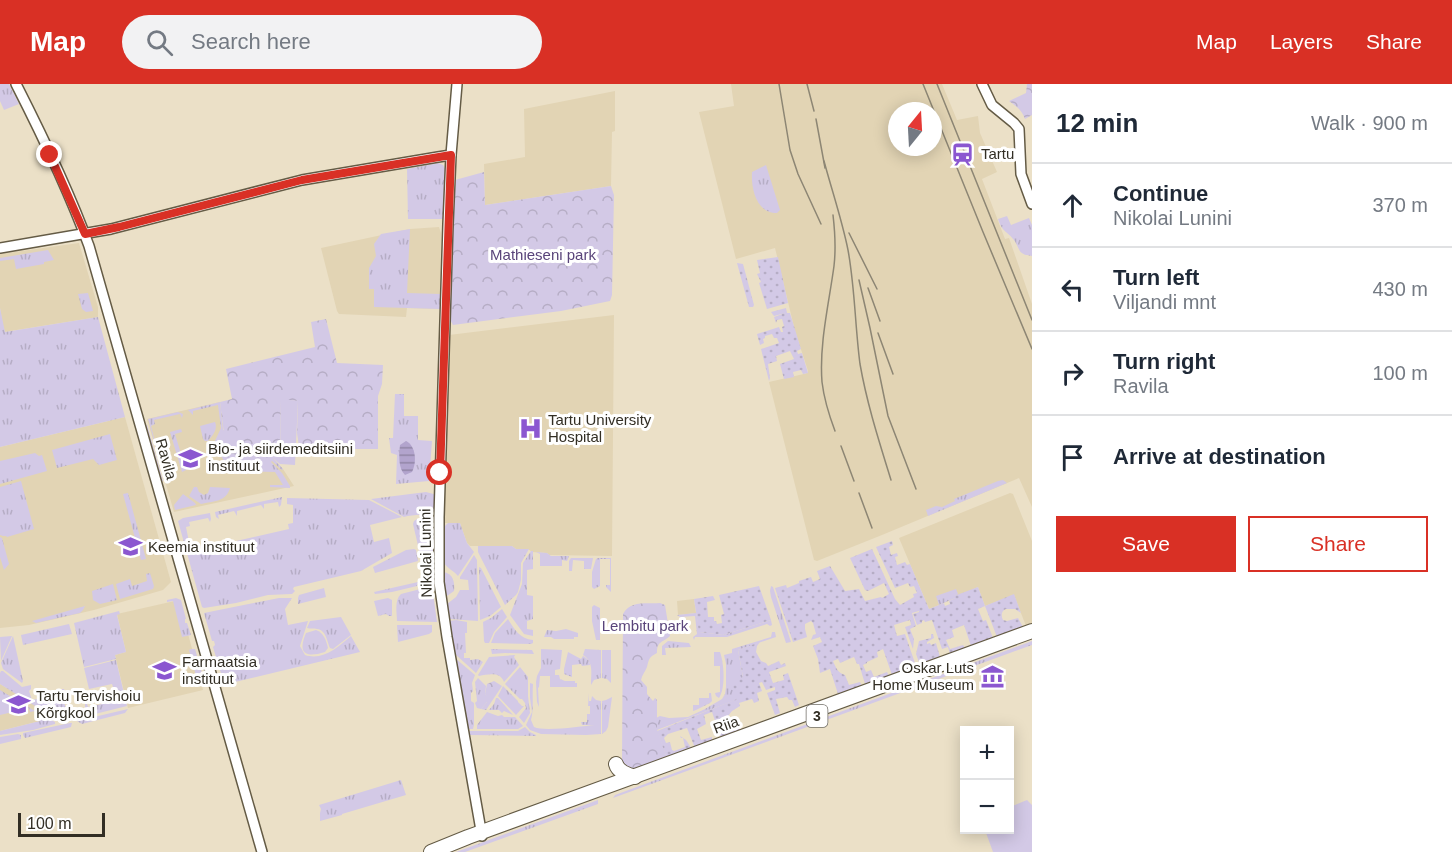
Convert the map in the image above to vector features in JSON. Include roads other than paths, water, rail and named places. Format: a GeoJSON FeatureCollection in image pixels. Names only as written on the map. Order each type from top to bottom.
{"type":"FeatureCollection","features":[{"type":"Feature","properties":{"kind":"highway","name":"Riia"},"geometry":{"type":"LineString","coordinates":[[431,852],[1032,631]]}},
{"type":"Feature","properties":{"kind":"highway","name":"Riia"},"geometry":{"type":"LineString","coordinates":[[447,852],[482,835],[539,819],[1032,638]]}},
{"type":"Feature","properties":{"kind":"highway"},"geometry":{"type":"LineString","coordinates":[[616,764],[620,771],[635,777]]}},
{"type":"Feature","properties":{"kind":"street","name":"Ravila"},"geometry":{"type":"LineString","coordinates":[[16,84],[85,234],[262,852]]}},
{"type":"Feature","properties":{"kind":"street","name":"Nikolai Lunini"},"geometry":{"type":"LineString","coordinates":[[457,84],[451,155],[439,517],[440,582],[447,636],[482,835]]}},
{"type":"Feature","properties":{"kind":"street"},"geometry":{"type":"LineString","coordinates":[[982,84],[992,105],[1019,129],[1021,174],[1032,204]]}},
{"type":"Feature","properties":{"kind":"street"},"geometry":{"type":"LineString","coordinates":[[0,248],[119,227],[302,180],[451,155]]}},
{"type":"Feature","properties":{"kind":"railway"},"geometry":{"type":"LineString","coordinates":[[779,84],[790,150],[798,174],[821,224]]}},
{"type":"Feature","properties":{"kind":"railway"},"geometry":{"type":"LineString","coordinates":[[807,84],[814,111]]}},
{"type":"Feature","properties":{"kind":"railway"},"geometry":{"type":"LineString","coordinates":[[923,84],[1032,349]]}},
{"type":"Feature","properties":{"kind":"railway"},"geometry":{"type":"LineString","coordinates":[[937,84],[1032,320]]}},
{"type":"Feature","properties":{"kind":"railway"},"geometry":{"type":"LineString","coordinates":[[816,119],[825,168]]}},
{"type":"Feature","properties":{"kind":"railway"},"geometry":{"type":"LineString","coordinates":[[824,161],[848,250],[863,379],[891,480]]}},
{"type":"Feature","properties":{"kind":"railway"},"geometry":{"type":"LineString","coordinates":[[833,215],[835,260],[823,338],[821,368],[824,395],[835,431]]}},
{"type":"Feature","properties":{"kind":"railway"},"geometry":{"type":"LineString","coordinates":[[849,233],[877,289]]}},
{"type":"Feature","properties":{"kind":"railway"},"geometry":{"type":"LineString","coordinates":[[859,280],[888,416],[916,489]]}},
{"type":"Feature","properties":{"kind":"railway"},"geometry":{"type":"LineString","coordinates":[[868,288],[880,321]]}},
{"type":"Feature","properties":{"kind":"railway"},"geometry":{"type":"LineString","coordinates":[[878,333],[893,374]]}},
{"type":"Feature","properties":{"kind":"railway"},"geometry":{"type":"LineString","coordinates":[[841,446],[854,481]]}},
{"type":"Feature","properties":{"kind":"railway"},"geometry":{"type":"LineString","coordinates":[[859,493],[872,528]]}},
{"type":"Feature","properties":{"kind":"place","name":"Tartu"},"geometry":{"type":"Point","coordinates":[963,154]}},
{"type":"Feature","properties":{"kind":"place","name":"Tartu University Hospital"},"geometry":{"type":"Point","coordinates":[530,429]}},
{"type":"Feature","properties":{"kind":"place","name":"Bio- ja siirdemeditsiini instituut"},"geometry":{"type":"Point","coordinates":[190,458]}},
{"type":"Feature","properties":{"kind":"place","name":"Keemia instituut"},"geometry":{"type":"Point","coordinates":[130,547]}},
{"type":"Feature","properties":{"kind":"place","name":"Farmaatsia instituut"},"geometry":{"type":"Point","coordinates":[164,671]}},
{"type":"Feature","properties":{"kind":"place","name":"Oskar Luts Home Museum"},"geometry":{"type":"Point","coordinates":[992,677]}},
{"type":"Feature","properties":{"kind":"place","name":"Tartu Tervishoiu Kõrgkool"},"geometry":{"type":"Point","coordinates":[18,705]}},
{"type":"Feature","properties":{"kind":"park label","name":"Mathieseni park"},"geometry":{"type":"Point","coordinates":[543,255]}},
{"type":"Feature","properties":{"kind":"park label","name":"Lembitu park"},"geometry":{"type":"Point","coordinates":[645,626]}}]}
